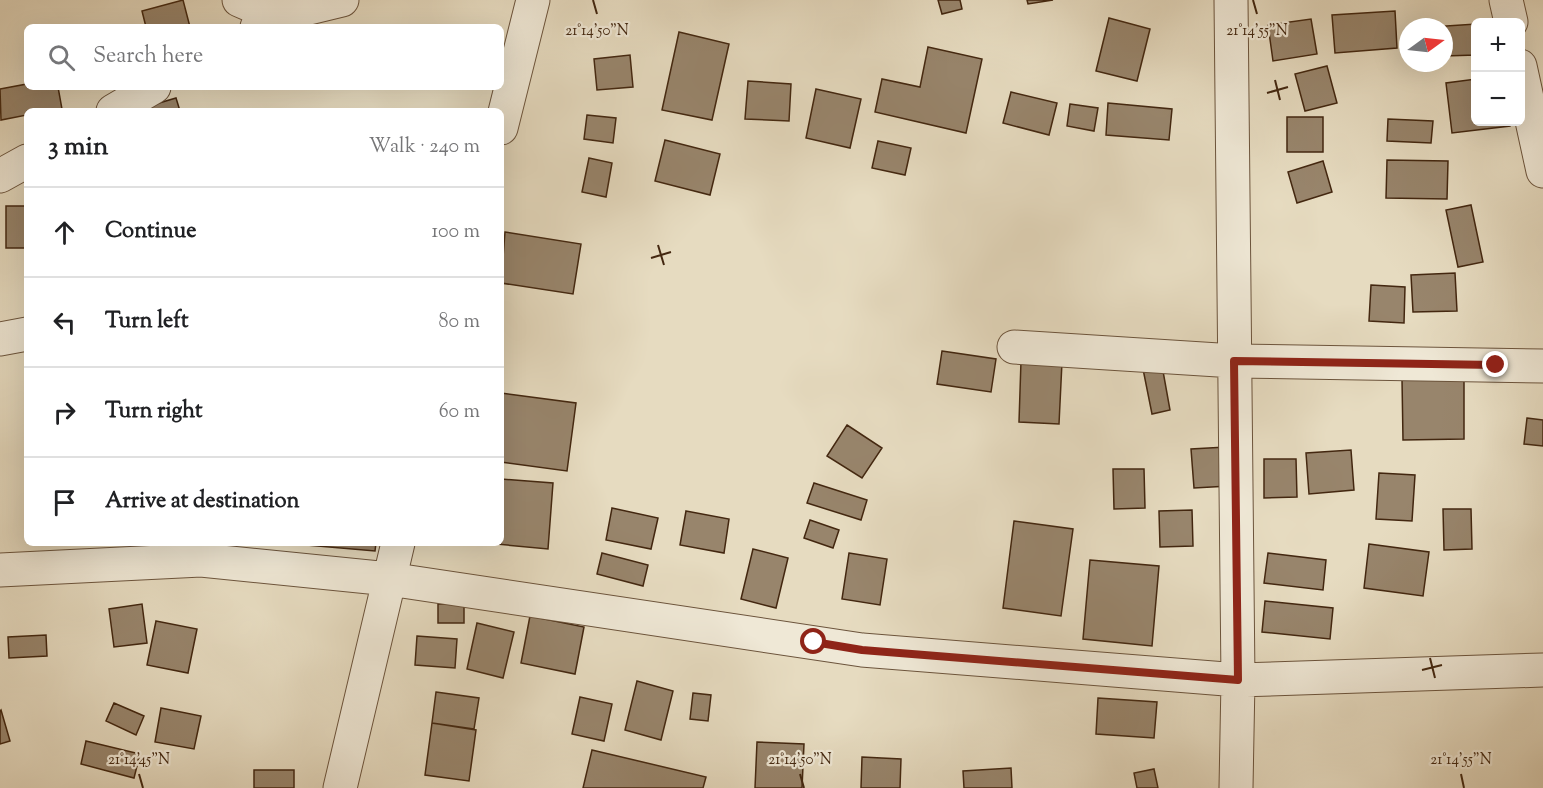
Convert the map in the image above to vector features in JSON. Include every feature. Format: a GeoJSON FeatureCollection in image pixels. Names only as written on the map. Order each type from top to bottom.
{"type":"FeatureCollection","features":[{"type":"Feature","properties":{"kind":"street"},"geometry":{"type":"LineString","coordinates":[[239,0],[266,22],[342,0]]}},
{"type":"Feature","properties":{"kind":"street"},"geometry":{"type":"LineString","coordinates":[[504,116],[533,0]]}},
{"type":"Feature","properties":{"kind":"street"},"geometry":{"type":"LineString","coordinates":[[1231,0],[1238,680],[1236,788]]}},
{"type":"Feature","properties":{"kind":"street"},"geometry":{"type":"LineString","coordinates":[[1506,0],[1510,18]]}},
{"type":"Feature","properties":{"kind":"street"},"geometry":{"type":"LineString","coordinates":[[1522,72],[1543,171]]}},
{"type":"Feature","properties":{"kind":"street"},"geometry":{"type":"LineString","coordinates":[[118,108],[149,90]]}},
{"type":"Feature","properties":{"kind":"street"},"geometry":{"type":"LineString","coordinates":[[0,177],[24,163]]}},
{"type":"Feature","properties":{"kind":"street"},"geometry":{"type":"LineString","coordinates":[[0,339],[24,335]]}},
{"type":"Feature","properties":{"kind":"street"},"geometry":{"type":"LineString","coordinates":[[1014,347],[1234,361],[1543,366]]}},
{"type":"Feature","properties":{"kind":"street"},"geometry":{"type":"LineString","coordinates":[[340,788],[397,546]]}},
{"type":"Feature","properties":{"kind":"street"},"geometry":{"type":"LineString","coordinates":[[0,570],[201,560],[389,579],[862,650],[1238,680],[1543,670]]}},
{"type":"Feature","properties":{"kind":"building"},"geometry":{"type":"Polygon","coordinates":[[[183,0],[189,24],[145,24],[142,11],[183,0]]]}},
{"type":"Feature","properties":{"kind":"building"},"geometry":{"type":"Polygon","coordinates":[[[938,0],[960,0],[962,9],[942,14],[938,0]]]}},
{"type":"Feature","properties":{"kind":"building"},"geometry":{"type":"Polygon","coordinates":[[[1027,0],[1053,0],[1028,4],[1027,0]]]}},
{"type":"Feature","properties":{"kind":"building"},"geometry":{"type":"Polygon","coordinates":[[[1395,11],[1397,48],[1335,53],[1332,15],[1395,11]]]}},
{"type":"Feature","properties":{"kind":"building"},"geometry":{"type":"Polygon","coordinates":[[[1109,18],[1150,29],[1137,81],[1096,71],[1109,18]]]}},
{"type":"Feature","properties":{"kind":"building"},"geometry":{"type":"Polygon","coordinates":[[[1311,19],[1317,54],[1273,61],[1268,25],[1311,19]]]}},
{"type":"Feature","properties":{"kind":"building"},"geometry":{"type":"Polygon","coordinates":[[[1471,24],[1471,55],[1453,56],[1453,26],[1471,24]]]}},
{"type":"Feature","properties":{"kind":"building"},"geometry":{"type":"Polygon","coordinates":[[[679,32],[729,44],[712,120],[662,110],[679,32]]]}},
{"type":"Feature","properties":{"kind":"building"},"geometry":{"type":"Polygon","coordinates":[[[928,47],[982,59],[966,133],[875,112],[882,79],[920,87],[928,47]]]}},
{"type":"Feature","properties":{"kind":"building"},"geometry":{"type":"Polygon","coordinates":[[[630,55],[633,87],[597,90],[594,59],[630,55]]]}},
{"type":"Feature","properties":{"kind":"building"},"geometry":{"type":"Polygon","coordinates":[[[1327,66],[1337,103],[1305,111],[1295,74],[1327,66]]]}},
{"type":"Feature","properties":{"kind":"building"},"geometry":{"type":"Polygon","coordinates":[[[1471,80],[1471,126],[1510,126],[1452,133],[1446,83],[1471,80]]]}},
{"type":"Feature","properties":{"kind":"building"},"geometry":{"type":"Polygon","coordinates":[[[748,81],[791,84],[789,121],[745,119],[748,81]]]}},
{"type":"Feature","properties":{"kind":"building"},"geometry":{"type":"Polygon","coordinates":[[[24,85],[24,90],[59,90],[62,108],[24,108],[24,116],[1,120],[0,89],[24,85]]]}},
{"type":"Feature","properties":{"kind":"building"},"geometry":{"type":"Polygon","coordinates":[[[816,89],[861,99],[850,148],[806,138],[816,89]]]}},
{"type":"Feature","properties":{"kind":"building"},"geometry":{"type":"Polygon","coordinates":[[[1011,92],[1057,103],[1049,135],[1003,123],[1011,92]]]}},
{"type":"Feature","properties":{"kind":"building"},"geometry":{"type":"Polygon","coordinates":[[[176,98],[179,108],[150,108],[149,106],[176,98]]]}},
{"type":"Feature","properties":{"kind":"building"},"geometry":{"type":"Polygon","coordinates":[[[1108,103],[1172,109],[1169,140],[1106,135],[1108,103]]]}},
{"type":"Feature","properties":{"kind":"building"},"geometry":{"type":"Polygon","coordinates":[[[1070,104],[1098,108],[1094,131],[1067,126],[1070,104]]]}},
{"type":"Feature","properties":{"kind":"building"},"geometry":{"type":"Polygon","coordinates":[[[587,115],[616,118],[613,143],[584,139],[587,115]]]}},
{"type":"Feature","properties":{"kind":"building"},"geometry":{"type":"Polygon","coordinates":[[[1287,117],[1323,117],[1323,152],[1287,152],[1287,117]]]}},
{"type":"Feature","properties":{"kind":"building"},"geometry":{"type":"Polygon","coordinates":[[[1388,119],[1433,121],[1431,143],[1387,141],[1388,119]]]}},
{"type":"Feature","properties":{"kind":"building"},"geometry":{"type":"Polygon","coordinates":[[[665,140],[720,154],[710,195],[655,181],[665,140]]]}},
{"type":"Feature","properties":{"kind":"building"},"geometry":{"type":"Polygon","coordinates":[[[878,141],[911,148],[905,175],[872,168],[878,141]]]}},
{"type":"Feature","properties":{"kind":"building"},"geometry":{"type":"Polygon","coordinates":[[[589,158],[612,163],[606,197],[582,192],[589,158]]]}},
{"type":"Feature","properties":{"kind":"building"},"geometry":{"type":"Polygon","coordinates":[[[1387,160],[1448,161],[1447,199],[1386,198],[1387,160]]]}},
{"type":"Feature","properties":{"kind":"building"},"geometry":{"type":"Polygon","coordinates":[[[1323,161],[1332,192],[1297,203],[1288,172],[1323,161]]]}},
{"type":"Feature","properties":{"kind":"building"},"geometry":{"type":"Polygon","coordinates":[[[1471,205],[1483,262],[1458,267],[1446,210],[1471,205]]]}},
{"type":"Feature","properties":{"kind":"building"},"geometry":{"type":"Polygon","coordinates":[[[6,206],[24,206],[24,248],[6,248],[6,206]]]}},
{"type":"Feature","properties":{"kind":"building"},"geometry":{"type":"Polygon","coordinates":[[[505,232],[581,244],[573,294],[504,283],[505,232]]]}},
{"type":"Feature","properties":{"kind":"building"},"geometry":{"type":"Polygon","coordinates":[[[1455,273],[1457,311],[1413,312],[1411,275],[1455,273]]]}},
{"type":"Feature","properties":{"kind":"building"},"geometry":{"type":"Polygon","coordinates":[[[1371,285],[1405,287],[1404,323],[1369,321],[1371,285]]]}},
{"type":"Feature","properties":{"kind":"building"},"geometry":{"type":"Polygon","coordinates":[[[942,351],[996,359],[991,392],[937,384],[942,351]]]}},
{"type":"Feature","properties":{"kind":"building"},"geometry":{"type":"Polygon","coordinates":[[[1161,360],[1170,410],[1152,414],[1142,364],[1161,360]]]}},
{"type":"Feature","properties":{"kind":"building"},"geometry":{"type":"Polygon","coordinates":[[[1021,361],[1062,362],[1059,424],[1019,422],[1021,361]]]}},
{"type":"Feature","properties":{"kind":"building"},"geometry":{"type":"Polygon","coordinates":[[[1402,379],[1464,379],[1464,439],[1403,440],[1402,379]]]}},
{"type":"Feature","properties":{"kind":"building"},"geometry":{"type":"Polygon","coordinates":[[[504,393],[576,403],[567,471],[504,462],[504,393]]]}},
{"type":"Feature","properties":{"kind":"building"},"geometry":{"type":"Polygon","coordinates":[[[1527,418],[1543,420],[1543,446],[1524,444],[1527,418]]]}},
{"type":"Feature","properties":{"kind":"building"},"geometry":{"type":"Polygon","coordinates":[[[847,425],[882,448],[862,478],[827,456],[847,425]]]}},
{"type":"Feature","properties":{"kind":"building"},"geometry":{"type":"Polygon","coordinates":[[[1226,447],[1229,486],[1194,488],[1191,449],[1226,447]]]}},
{"type":"Feature","properties":{"kind":"building"},"geometry":{"type":"Polygon","coordinates":[[[1351,450],[1354,490],[1309,494],[1306,453],[1351,450]]]}},
{"type":"Feature","properties":{"kind":"building"},"geometry":{"type":"Polygon","coordinates":[[[1264,459],[1296,459],[1297,497],[1264,498],[1264,459]]]}},
{"type":"Feature","properties":{"kind":"building"},"geometry":{"type":"Polygon","coordinates":[[[1113,469],[1144,469],[1145,508],[1114,509],[1113,469]]]}},
{"type":"Feature","properties":{"kind":"building"},"geometry":{"type":"Polygon","coordinates":[[[1379,473],[1415,475],[1412,521],[1376,519],[1379,473]]]}},
{"type":"Feature","properties":{"kind":"building"},"geometry":{"type":"Polygon","coordinates":[[[504,479],[553,483],[548,549],[504,545],[504,479]]]}},
{"type":"Feature","properties":{"kind":"building"},"geometry":{"type":"Polygon","coordinates":[[[814,483],[867,500],[861,520],[807,503],[814,483]]]}},
{"type":"Feature","properties":{"kind":"building"},"geometry":{"type":"Polygon","coordinates":[[[612,508],[658,518],[651,549],[606,540],[612,508]]]}},
{"type":"Feature","properties":{"kind":"building"},"geometry":{"type":"Polygon","coordinates":[[[1443,509],[1471,509],[1472,549],[1444,550],[1443,509]]]}},
{"type":"Feature","properties":{"kind":"building"},"geometry":{"type":"Polygon","coordinates":[[[1192,510],[1193,546],[1160,547],[1159,511],[1192,510]]]}},
{"type":"Feature","properties":{"kind":"building"},"geometry":{"type":"Polygon","coordinates":[[[686,511],[729,519],[724,553],[680,545],[686,511]]]}},
{"type":"Feature","properties":{"kind":"building"},"geometry":{"type":"Polygon","coordinates":[[[810,520],[839,530],[833,548],[804,538],[810,520]]]}},
{"type":"Feature","properties":{"kind":"building"},"geometry":{"type":"Polygon","coordinates":[[[1014,521],[1073,529],[1061,616],[1003,608],[1014,521]]]}},
{"type":"Feature","properties":{"kind":"building"},"geometry":{"type":"Polygon","coordinates":[[[1369,544],[1429,552],[1423,596],[1364,588],[1369,544]]]}},
{"type":"Feature","properties":{"kind":"building"},"geometry":{"type":"Polygon","coordinates":[[[318,546],[376,546],[375,551],[318,546]]]}},
{"type":"Feature","properties":{"kind":"building"},"geometry":{"type":"Polygon","coordinates":[[[753,549],[788,558],[776,608],[741,599],[753,549]]]}},
{"type":"Feature","properties":{"kind":"building"},"geometry":{"type":"Polygon","coordinates":[[[602,553],[648,565],[643,586],[597,574],[602,553]]]}},
{"type":"Feature","properties":{"kind":"building"},"geometry":{"type":"Polygon","coordinates":[[[849,553],[887,559],[880,605],[842,599],[849,553]]]}},
{"type":"Feature","properties":{"kind":"building"},"geometry":{"type":"Polygon","coordinates":[[[1268,553],[1326,560],[1323,590],[1264,583],[1268,553]]]}},
{"type":"Feature","properties":{"kind":"building"},"geometry":{"type":"Polygon","coordinates":[[[1090,560],[1159,566],[1152,646],[1083,639],[1090,560]]]}},
{"type":"Feature","properties":{"kind":"building"},"geometry":{"type":"Polygon","coordinates":[[[1265,601],[1333,608],[1330,639],[1262,632],[1265,601]]]}},
{"type":"Feature","properties":{"kind":"building"},"geometry":{"type":"Polygon","coordinates":[[[142,604],[147,643],[114,647],[109,609],[142,604]]]}},
{"type":"Feature","properties":{"kind":"building"},"geometry":{"type":"Polygon","coordinates":[[[438,604],[464,604],[464,623],[438,623],[438,604]]]}},
{"type":"Feature","properties":{"kind":"building"},"geometry":{"type":"Polygon","coordinates":[[[530,616],[584,627],[575,674],[521,663],[530,616]]]}},
{"type":"Feature","properties":{"kind":"building"},"geometry":{"type":"Polygon","coordinates":[[[156,621],[197,629],[188,673],[147,665],[156,621]]]}},
{"type":"Feature","properties":{"kind":"building"},"geometry":{"type":"Polygon","coordinates":[[[477,623],[514,632],[503,678],[467,669],[477,623]]]}},
{"type":"Feature","properties":{"kind":"building"},"geometry":{"type":"Polygon","coordinates":[[[46,635],[47,656],[9,658],[8,637],[46,635]]]}},
{"type":"Feature","properties":{"kind":"building"},"geometry":{"type":"Polygon","coordinates":[[[417,636],[457,639],[455,668],[415,665],[417,636]]]}},
{"type":"Feature","properties":{"kind":"building"},"geometry":{"type":"Polygon","coordinates":[[[637,681],[673,691],[661,740],[625,730],[637,681]]]}},
{"type":"Feature","properties":{"kind":"building"},"geometry":{"type":"Polygon","coordinates":[[[436,692],[479,698],[474,729],[432,723],[436,692]]]}},
{"type":"Feature","properties":{"kind":"building"},"geometry":{"type":"Polygon","coordinates":[[[693,693],[711,695],[708,721],[690,719],[693,693]]]}},
{"type":"Feature","properties":{"kind":"building"},"geometry":{"type":"Polygon","coordinates":[[[580,697],[612,704],[604,741],[572,734],[580,697]]]}},
{"type":"Feature","properties":{"kind":"building"},"geometry":{"type":"Polygon","coordinates":[[[1098,698],[1157,702],[1154,738],[1096,734],[1098,698]]]}},
{"type":"Feature","properties":{"kind":"building"},"geometry":{"type":"Polygon","coordinates":[[[114,703],[144,716],[136,735],[106,721],[114,703]]]}},
{"type":"Feature","properties":{"kind":"building"},"geometry":{"type":"Polygon","coordinates":[[[161,708],[201,716],[194,749],[155,742],[161,708]]]}},
{"type":"Feature","properties":{"kind":"building"},"geometry":{"type":"Polygon","coordinates":[[[0,711],[10,741],[0,744],[0,711]]]}},
{"type":"Feature","properties":{"kind":"building"},"geometry":{"type":"Polygon","coordinates":[[[432,723],[476,730],[469,781],[425,775],[432,723]]]}},
{"type":"Feature","properties":{"kind":"building"},"geometry":{"type":"Polygon","coordinates":[[[86,741],[140,754],[134,778],[81,764],[86,741]]]}},
{"type":"Feature","properties":{"kind":"building"},"geometry":{"type":"Polygon","coordinates":[[[757,742],[804,744],[802,788],[755,788],[757,742]]]}},
{"type":"Feature","properties":{"kind":"building"},"geometry":{"type":"Polygon","coordinates":[[[592,750],[706,777],[703,788],[583,788],[592,750]]]}},
{"type":"Feature","properties":{"kind":"building"},"geometry":{"type":"Polygon","coordinates":[[[862,757],[901,759],[900,788],[861,788],[862,757]]]}},
{"type":"Feature","properties":{"kind":"building"},"geometry":{"type":"Polygon","coordinates":[[[1011,768],[1012,788],[964,788],[963,771],[1011,768]]]}},
{"type":"Feature","properties":{"kind":"building"},"geometry":{"type":"Polygon","coordinates":[[[1154,769],[1158,788],[1137,788],[1134,773],[1154,769]]]}},
{"type":"Feature","properties":{"kind":"building"},"geometry":{"type":"Polygon","coordinates":[[[254,770],[294,770],[294,788],[254,788],[254,770]]]}},
{"type":"Feature","properties":{"kind":"route"},"geometry":{"type":"LineString","coordinates":[[814,642],[862,650],[1238,680],[1234,361],[1496,365]]}}]}
